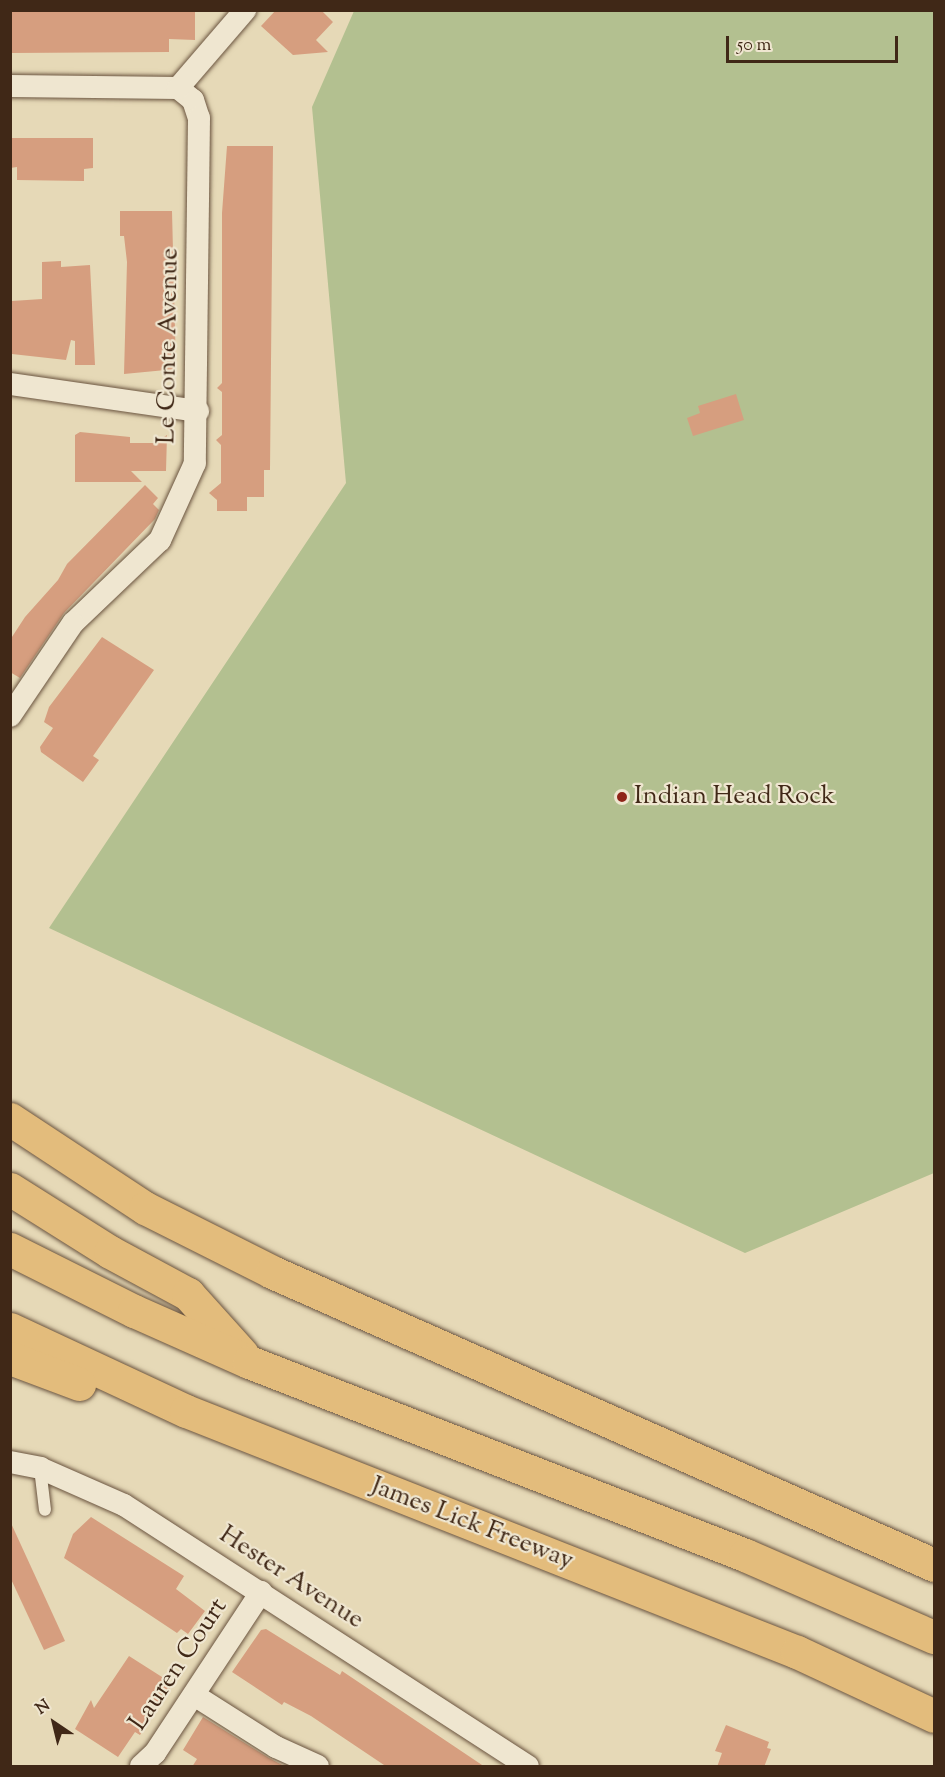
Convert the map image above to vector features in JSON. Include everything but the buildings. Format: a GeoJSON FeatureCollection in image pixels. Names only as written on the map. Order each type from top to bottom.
{"type":"FeatureCollection","features":[{"type":"Feature","properties":{"kind":"highway"},"geometry":{"type":"LineString","coordinates":[[10,1119],[145,1208],[272,1272],[934,1565]]}},
{"type":"Feature","properties":{"kind":"highway"},"geometry":{"type":"LineString","coordinates":[[10,1190],[110,1252],[188,1294],[249,1362]]}},
{"type":"Feature","properties":{"kind":"highway"},"geometry":{"type":"LineString","coordinates":[[10,1250],[90,1291],[249,1362],[778,1569],[934,1637]]}},
{"type":"Feature","properties":{"kind":"highway","name":"James Lick Freeway"},"geometry":{"type":"LineString","coordinates":[[10,1329],[233,1431],[761,1637],[934,1716]]}},
{"type":"Feature","properties":{"kind":"highway"},"geometry":{"type":"LineString","coordinates":[[10,1359],[233,1431]]}},
{"type":"Feature","properties":{"kind":"street"},"geometry":{"type":"LineString","coordinates":[[10,86],[178,87],[245,10]]}},
{"type":"Feature","properties":{"kind":"street","name":"Le Conte Avenue"},"geometry":{"type":"LineString","coordinates":[[10,716],[73,622],[160,540],[195,463],[198,411],[199,118],[193,100],[178,87]]}},
{"type":"Feature","properties":{"kind":"street"},"geometry":{"type":"LineString","coordinates":[[10,384],[198,411]]}},
{"type":"Feature","properties":{"kind":"street","name":"Hester Avenue"},"geometry":{"type":"LineString","coordinates":[[10,1462],[40,1468],[124,1505],[528,1767]]}},
{"type":"Feature","properties":{"kind":"street","name":"Lauren Court"},"geometry":{"type":"LineString","coordinates":[[141,1767],[194,1695],[261,1592]]}},
{"type":"Feature","properties":{"kind":"street"},"geometry":{"type":"LineString","coordinates":[[194,1695],[276,1747],[318,1767]]}},
{"type":"Feature","properties":{"kind":"lane"},"geometry":{"type":"LineString","coordinates":[[40,1468],[45,1510]]}},
{"type":"Feature","properties":{"kind":"green space"},"geometry":{"type":"Polygon","coordinates":[[[354,11],[934,11],[934,1173],[745,1253],[49,928],[346,483],[312,107],[354,11]]]}},
{"type":"Feature","properties":{"kind":"place","name":"Indian Head Rock"},"geometry":{"type":"Point","coordinates":[622,797]}}]}
